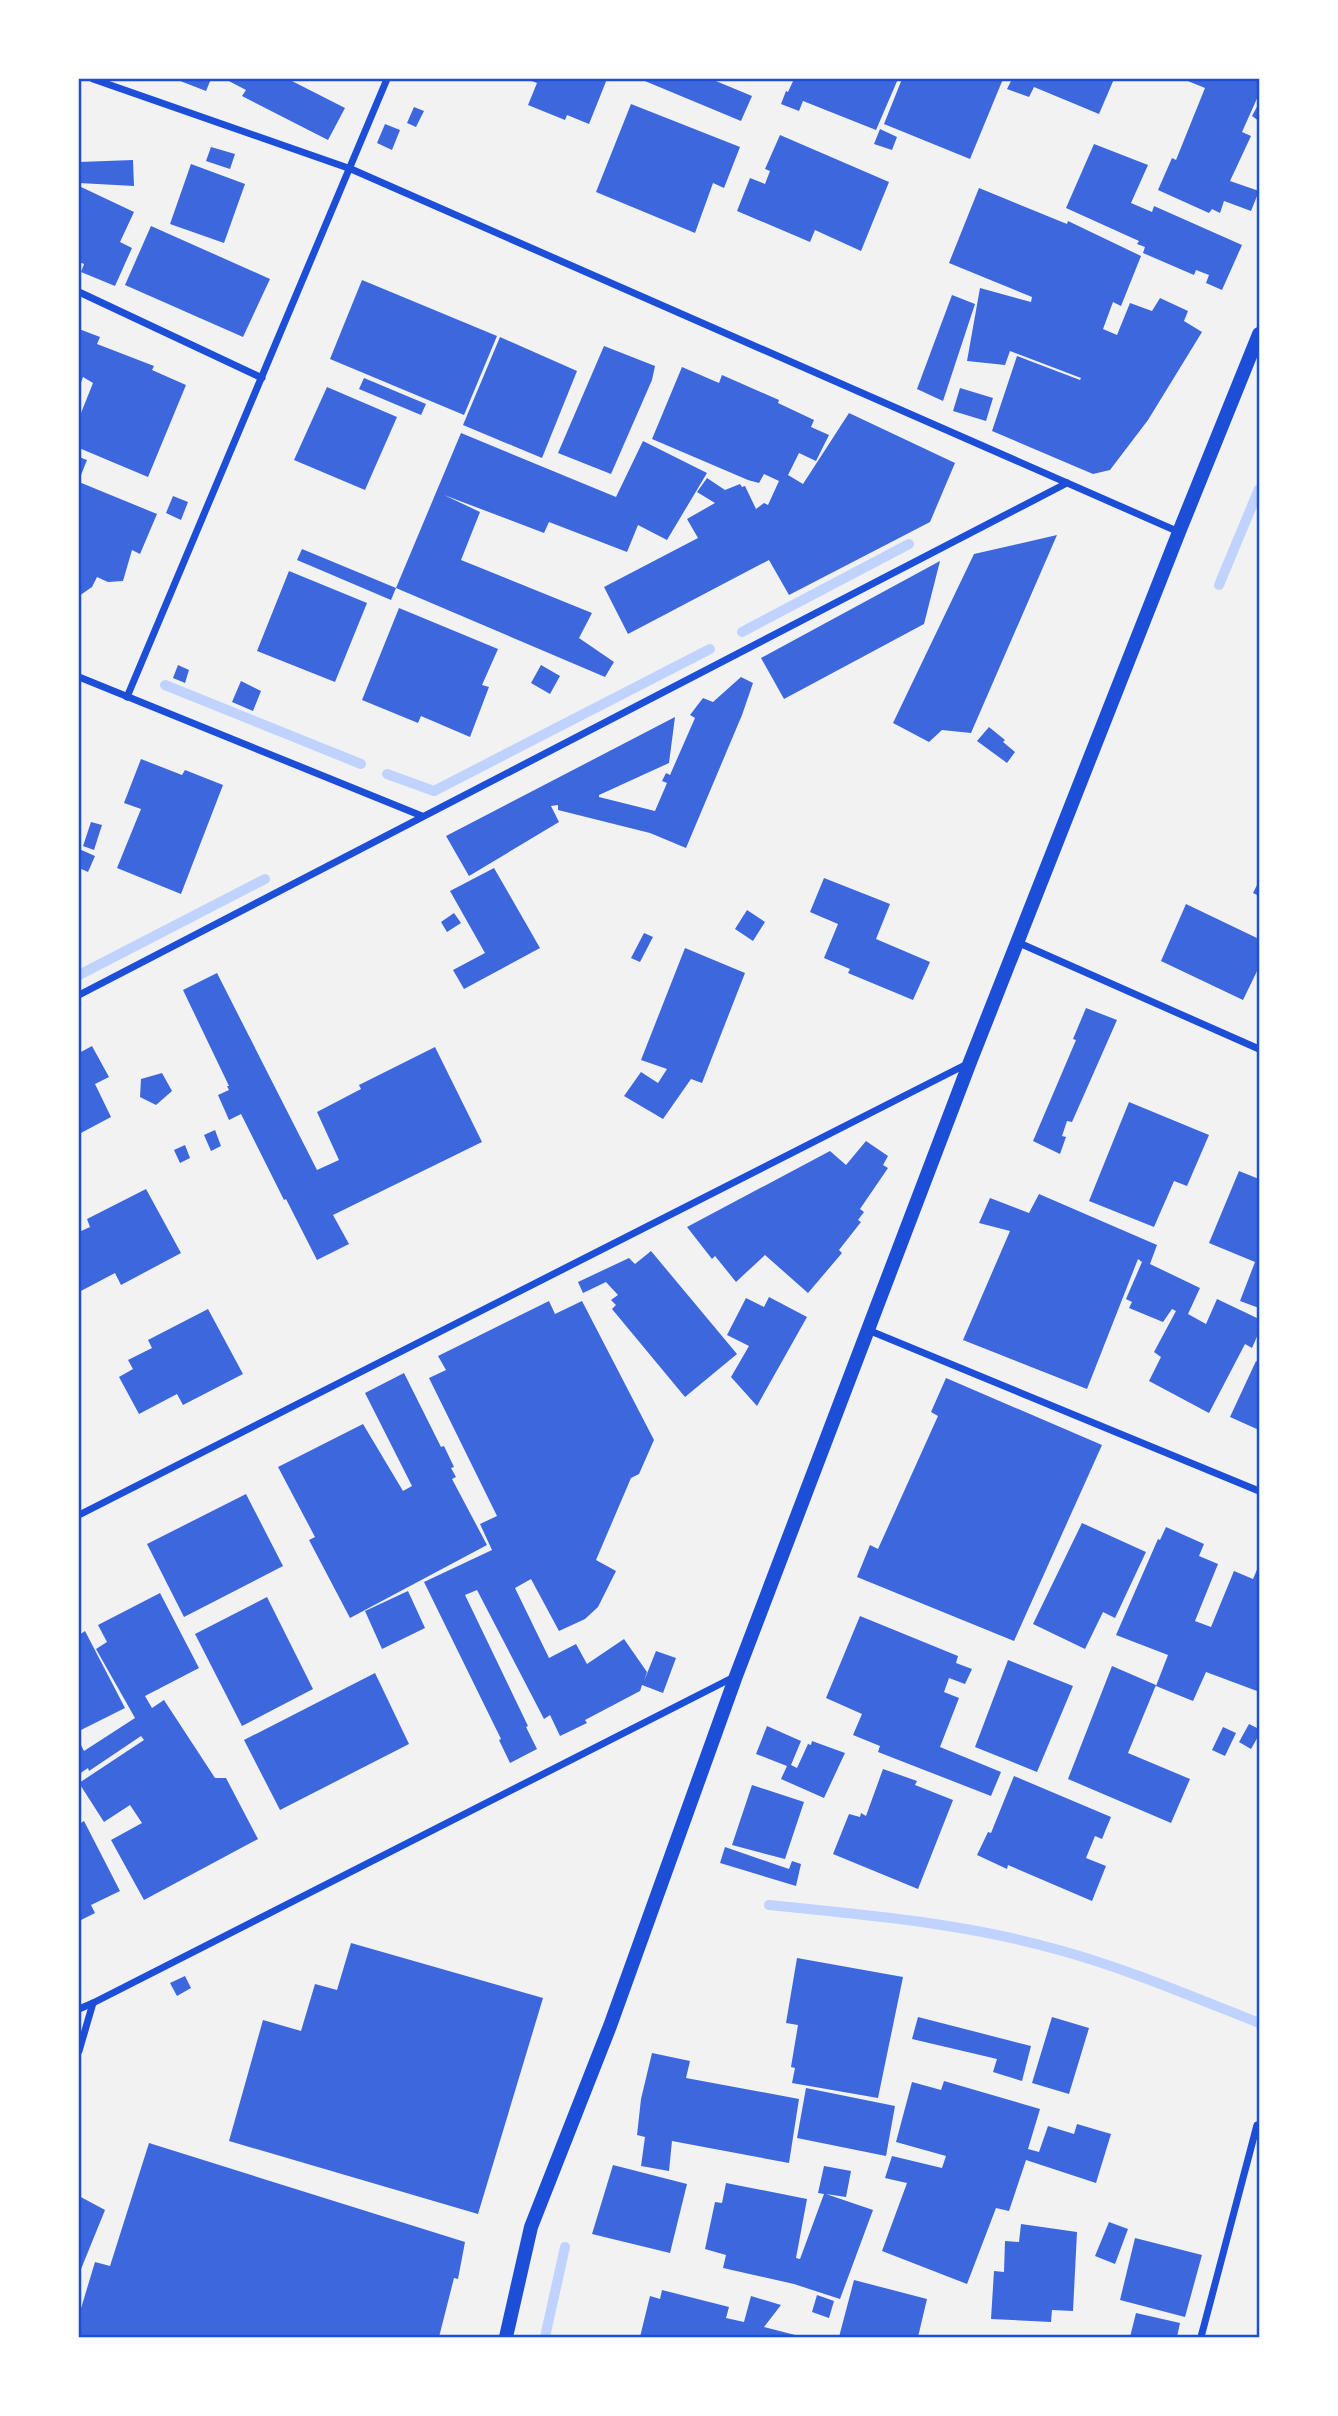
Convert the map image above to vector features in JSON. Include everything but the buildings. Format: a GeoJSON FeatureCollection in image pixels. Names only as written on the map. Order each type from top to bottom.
{"type":"FeatureCollection","features":[{"type":"Feature","properties":{"kind":"main road"},"geometry":{"type":"LineString","coordinates":[[506,2337],[531,2227],[610,2026],[736,1676],[970,1062],[1178,532],[1259,334]]}},
{"type":"Feature","properties":{"kind":"street"},"geometry":{"type":"LineString","coordinates":[[93,79],[351,169],[1178,532]]}},
{"type":"Feature","properties":{"kind":"street"},"geometry":{"type":"LineString","coordinates":[[128,697],[387,79]]}},
{"type":"Feature","properties":{"kind":"street"},"geometry":{"type":"LineString","coordinates":[[79,292],[262,378]]}},
{"type":"Feature","properties":{"kind":"street"},"geometry":{"type":"LineString","coordinates":[[79,995],[1067,483]]}},
{"type":"Feature","properties":{"kind":"street"},"geometry":{"type":"LineString","coordinates":[[79,677],[422,816]]}},
{"type":"Feature","properties":{"kind":"street"},"geometry":{"type":"LineString","coordinates":[[1017,942],[1259,1049]]}},
{"type":"Feature","properties":{"kind":"street"},"geometry":{"type":"LineString","coordinates":[[79,1515],[970,1062]]}},
{"type":"Feature","properties":{"kind":"street"},"geometry":{"type":"LineString","coordinates":[[868,1330],[1259,1492]]}},
{"type":"Feature","properties":{"kind":"street"},"geometry":{"type":"LineString","coordinates":[[79,2009],[736,1676]]}},
{"type":"Feature","properties":{"kind":"street"},"geometry":{"type":"LineString","coordinates":[[79,2051],[93,2003]]}},
{"type":"Feature","properties":{"kind":"street"},"geometry":{"type":"LineString","coordinates":[[1201,2337],[1257,2125]]}},
{"type":"Feature","properties":{"kind":"waterway"},"geometry":{"type":"LineString","coordinates":[[1219,585],[1259,489]]}},
{"type":"Feature","properties":{"kind":"waterway"},"geometry":{"type":"LineString","coordinates":[[742,632],[909,544]]}},
{"type":"Feature","properties":{"kind":"waterway"},"geometry":{"type":"LineString","coordinates":[[387,774],[434,791],[710,649]]}},
{"type":"Feature","properties":{"kind":"waterway"},"geometry":{"type":"LineString","coordinates":[[165,685],[361,764]]}},
{"type":"Feature","properties":{"kind":"waterway"},"geometry":{"type":"LineString","coordinates":[[79,975],[265,879]]}},
{"type":"Feature","properties":{"kind":"waterway"},"geometry":{"type":"LineString","coordinates":[[769,1905],[915,1921],[1024,1941],[1110,1966],[1259,2023]]}},
{"type":"Feature","properties":{"kind":"waterway"},"geometry":{"type":"LineString","coordinates":[[545,2337],[565,2247]]}}]}
